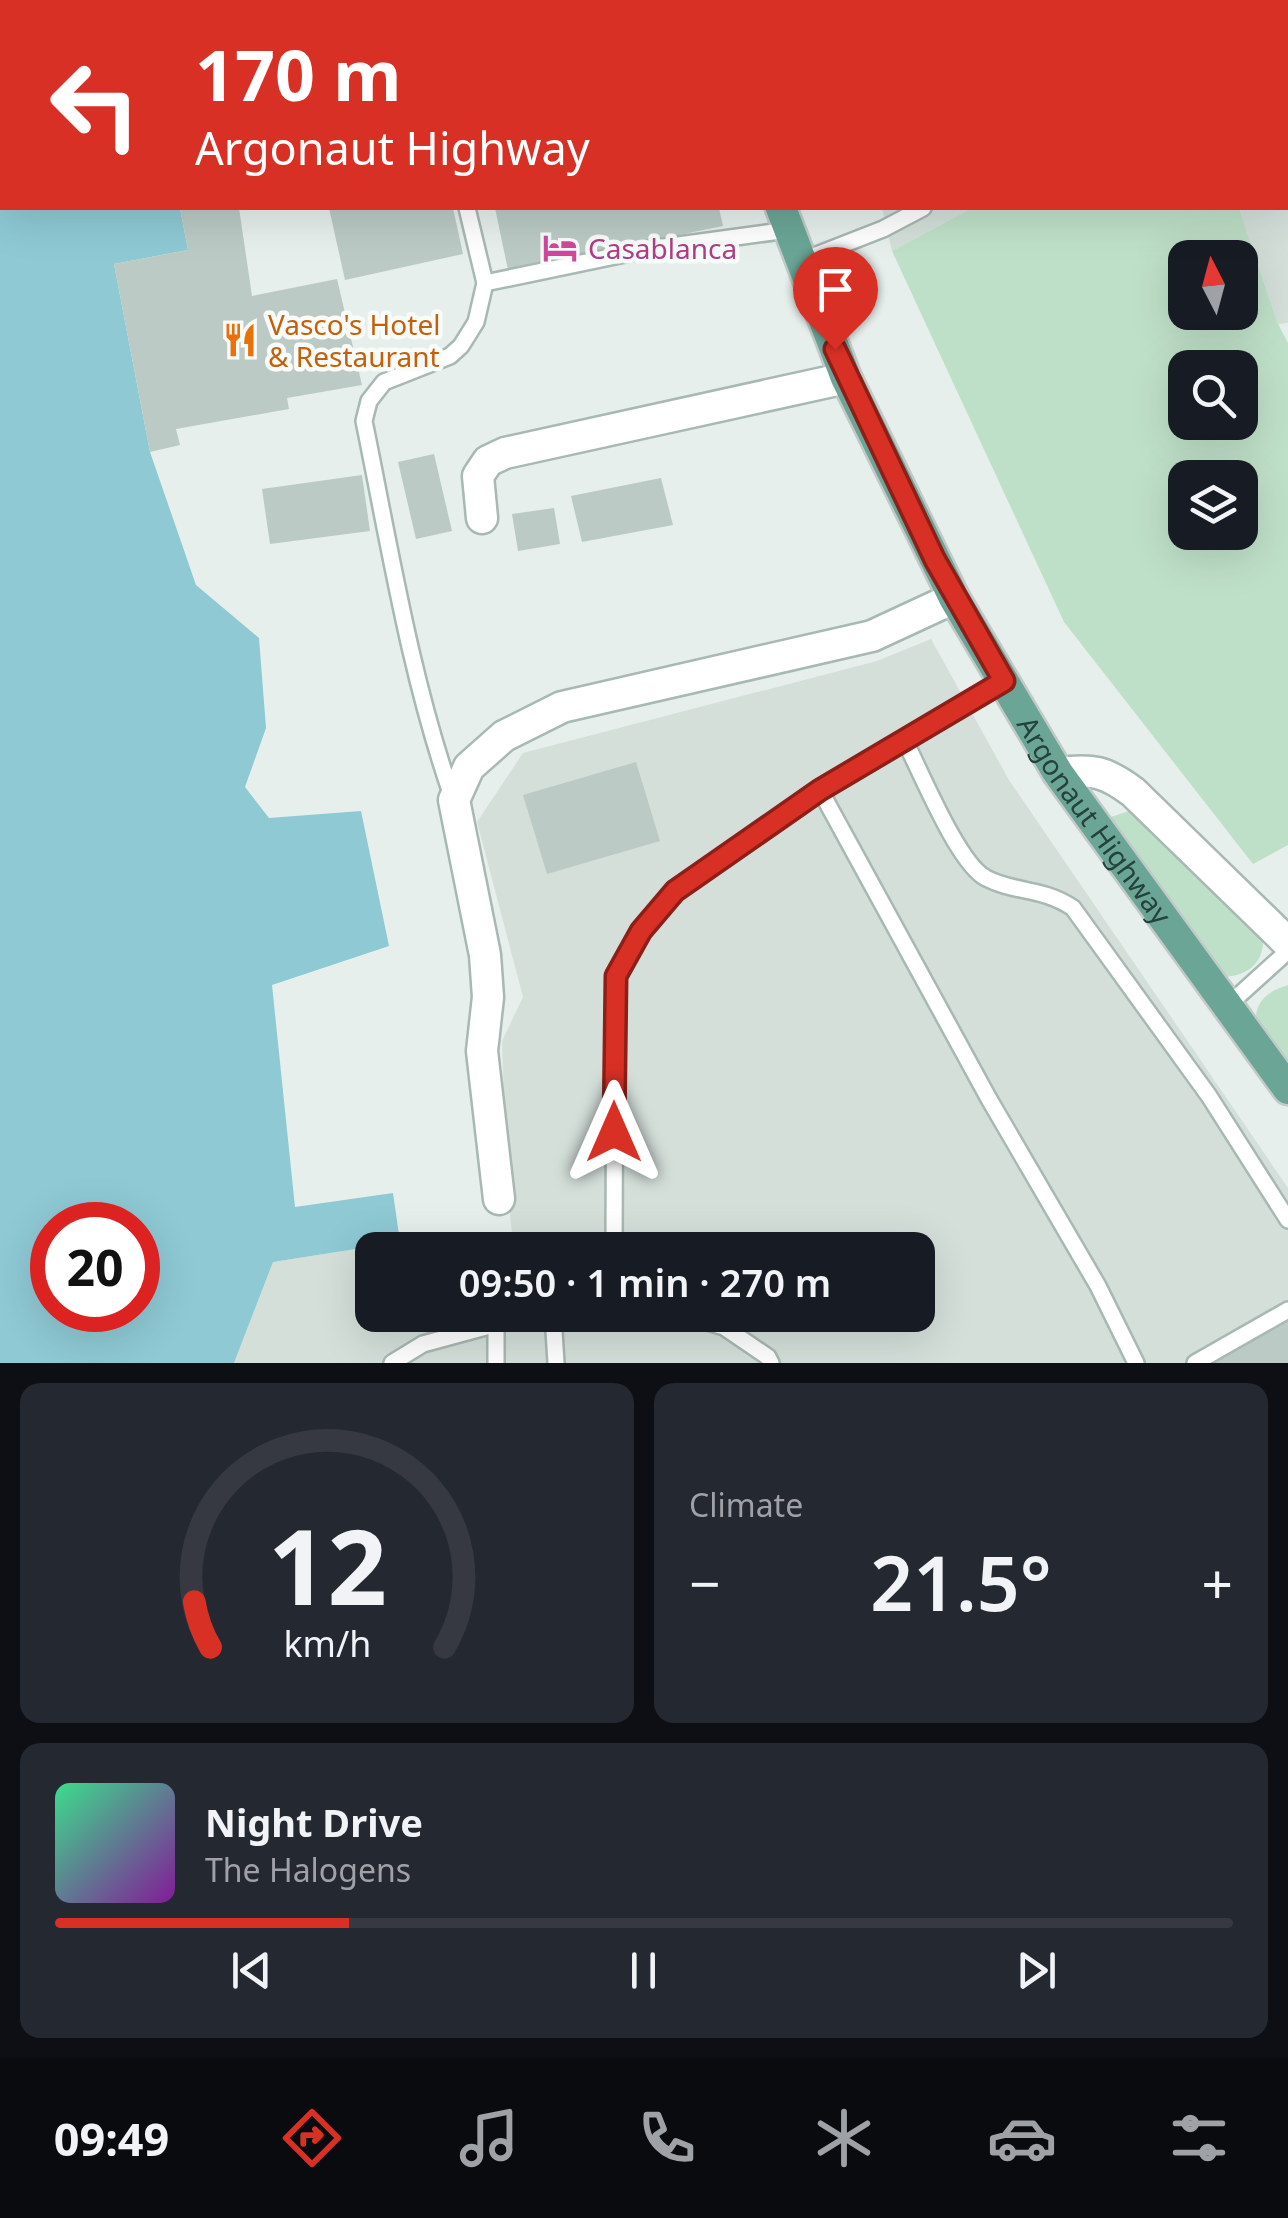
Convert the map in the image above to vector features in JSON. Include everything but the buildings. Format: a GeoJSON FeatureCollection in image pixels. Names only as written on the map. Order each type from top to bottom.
{"type":"FeatureCollection","features":[{"type":"Feature","properties":{"kind":"main road","name":"Argonaut Highway"},"geometry":{"type":"LineString","coordinates":[[784,219],[846,378],[954,598],[1058,773],[1288,1090]]}},
{"type":"Feature","properties":{"kind":"street"},"geometry":{"type":"LineString","coordinates":[[482,518],[478,476],[488,461],[505,453],[846,378]]}},
{"type":"Feature","properties":{"kind":"street"},"geometry":{"type":"LineString","coordinates":[[499,1199],[482,1051],[488,997],[485,956],[454,800],[470,768],[504,736],[562,707],[872,636],[954,598]]}},
{"type":"Feature","properties":{"kind":"street"},"geometry":{"type":"LineString","coordinates":[[1058,773],[1086,770],[1110,776],[1133,792],[1288,942]]}},
{"type":"Feature","properties":{"kind":"lane"},"geometry":{"type":"LineString","coordinates":[[454,800],[428,727],[410,652],[364,421],[369,400],[384,382],[450,356],[476,322],[485,283],[467,210]]}},
{"type":"Feature","properties":{"kind":"lane"},"geometry":{"type":"LineString","coordinates":[[801,262],[919,210]]}},
{"type":"Feature","properties":{"kind":"lane"},"geometry":{"type":"LineString","coordinates":[[485,283],[784,219]]}},
{"type":"Feature","properties":{"kind":"lane"},"geometry":{"type":"LineString","coordinates":[[614,1232],[616,976],[641,931],[675,891],[820,790],[1004,681]]}},
{"type":"Feature","properties":{"kind":"lane"},"geometry":{"type":"LineString","coordinates":[[904,739],[964,857],[986,879],[1057,897],[1073,908],[1209,1096],[1288,1220]]}},
{"type":"Feature","properties":{"kind":"lane"},"geometry":{"type":"LineString","coordinates":[[820,790],[989,1099],[1098,1286],[1136,1363]]}},
{"type":"Feature","properties":{"kind":"lane"},"geometry":{"type":"LineString","coordinates":[[1226,1007],[1288,951]]}},
{"type":"Feature","properties":{"kind":"lane"},"geometry":{"type":"LineString","coordinates":[[1194,1363],[1288,1310]]}},
{"type":"Feature","properties":{"kind":"lane"},"geometry":{"type":"LineString","coordinates":[[392,1363],[423,1344],[472,1332]]}},
{"type":"Feature","properties":{"kind":"lane"},"geometry":{"type":"LineString","coordinates":[[496,1332],[496,1363]]}},
{"type":"Feature","properties":{"kind":"lane"},"geometry":{"type":"LineString","coordinates":[[555,1332],[556,1363]]}},
{"type":"Feature","properties":{"kind":"lane"},"geometry":{"type":"LineString","coordinates":[[730,1332],[771,1363]]}},
{"type":"Feature","properties":{"kind":"lane"},"geometry":{"type":"LineString","coordinates":[[423,1344],[423,1363]]}},
{"type":"Feature","properties":{"kind":"shaded area"},"geometry":{"type":"Polygon","coordinates":[[[882,210],[968,210],[892,251],[882,210]]]}},
{"type":"Feature","properties":{"kind":"shaded area"},"geometry":{"type":"Polygon","coordinates":[[[1240,210],[1288,210],[1288,323],[1278,324],[1258,265],[1258,240],[1250,240],[1240,210]]]}},
{"type":"Feature","properties":{"kind":"shaded area"},"geometry":{"type":"Polygon","coordinates":[[[931,639],[1009,780],[1288,1188],[1288,1363],[234,1363],[273,1262],[355,1249],[355,1332],[935,1332],[935,1232],[512,1232],[502,1041],[523,997],[477,822],[523,753],[877,661],[931,639]]]}},
{"type":"Feature","properties":{"kind":"green space"},"geometry":{"type":"Polygon","coordinates":[[[968,210],[1240,210],[1250,240],[1168,240],[1168,330],[1258,330],[1258,265],[1288,343],[1288,845],[1253,864],[1064,622],[892,251],[968,210]]]}},
{"type":"Feature","properties":{"kind":"green space"},"geometry":{"type":"Polygon","coordinates":[[[1129,811],[1263,941],[1260,957],[1250,968],[1221,977],[1108,818],[1129,811]]]}},
{"type":"Feature","properties":{"kind":"green space"},"geometry":{"type":"Polygon","coordinates":[[[1288,985],[1288,1070],[1256,1024],[1256,1016],[1264,998],[1288,985]]]}},
{"type":"Feature","properties":{"kind":"water"},"geometry":{"type":"Polygon","coordinates":[[[0,210],[180,210],[188,250],[114,264],[150,452],[196,585],[259,638],[266,728],[245,787],[269,818],[361,811],[389,946],[272,985],[295,1207],[393,1193],[399,1232],[355,1232],[355,1249],[273,1262],[234,1363],[0,1363],[0,210]]]}},
{"type":"Feature","properties":{"kind":"place","name":"Casablanca"},"geometry":{"type":"Point","coordinates":[560,248]}},
{"type":"Feature","properties":{"kind":"place","name":"Vasco's Hotel & Restaurant"},"geometry":{"type":"Point","coordinates":[240,340]}},
{"type":"Feature","properties":{"kind":"route"},"geometry":{"type":"LineString","coordinates":[[614,1132],[616,976],[641,931],[675,891],[820,790],[1004,681],[954,598],[835,349]]}}]}
